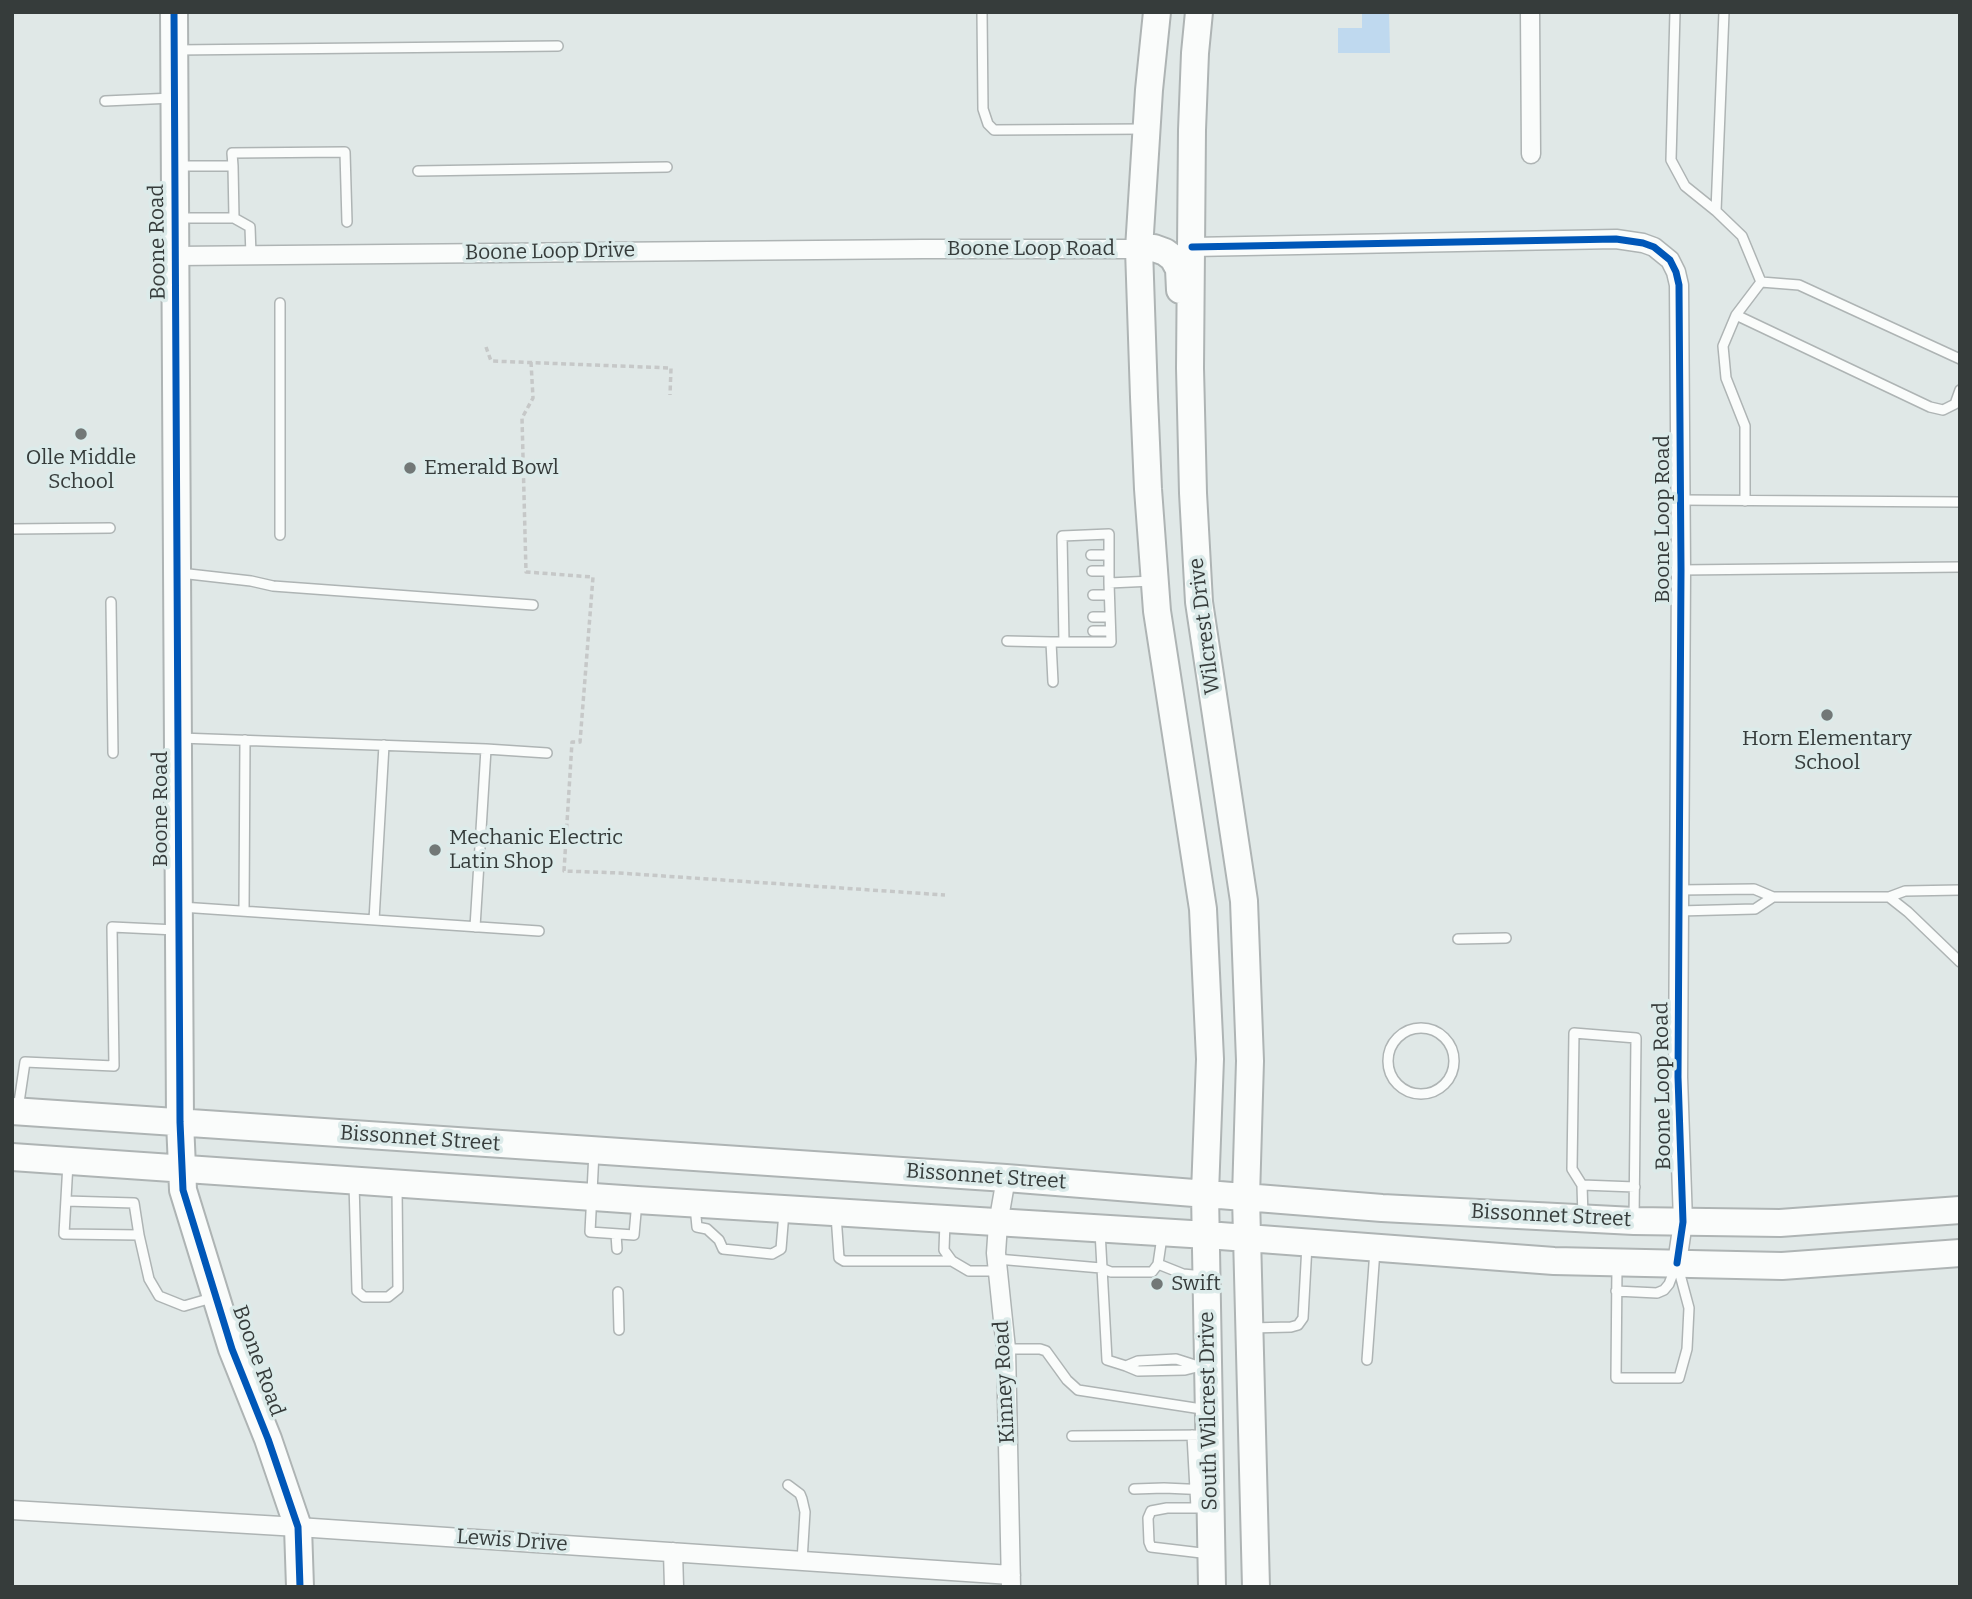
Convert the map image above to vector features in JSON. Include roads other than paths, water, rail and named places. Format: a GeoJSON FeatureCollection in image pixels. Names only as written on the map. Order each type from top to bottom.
{"type":"FeatureCollection","features":[{"type":"Feature","properties":{"kind":"main road","name":"Boone Road"},"geometry":{"type":"LineString","coordinates":[[174,12],[180,1122],[183,1190],[232,1349],[299,1527],[300,1587]]}},
{"type":"Feature","properties":{"kind":"main road","name":"Wilcrest Drive"},"geometry":{"type":"LineString","coordinates":[[1157,12],[1139,249],[1148,489],[1157,611],[1203,909],[1210,1059],[1205,1193],[1207,1235]]}},
{"type":"Feature","properties":{"kind":"main road","name":"Wilcrest Drive"},"geometry":{"type":"LineString","coordinates":[[1199,12],[1192,130],[1190,368],[1193,493],[1199,602],[1244,901],[1250,1061],[1246,1238]]}},
{"type":"Feature","properties":{"kind":"main road"},"geometry":{"type":"LineString","coordinates":[[1139,249],[1154,248],[1165,252],[1173,258],[1179,269],[1182,340],[1190,368]]}},
{"type":"Feature","properties":{"kind":"main road"},"geometry":{"type":"LineString","coordinates":[[1148,489],[1193,493]]}},
{"type":"Feature","properties":{"kind":"main road"},"geometry":{"type":"LineString","coordinates":[[1171,694],[1215,711]]}},
{"type":"Feature","properties":{"kind":"main road"},"geometry":{"type":"LineString","coordinates":[[1203,909],[1244,901]]}},
{"type":"Feature","properties":{"kind":"main road","name":"Bissonnet Street"},"geometry":{"type":"LineString","coordinates":[[15,1111],[1006,1178],[1382,1208],[1634,1222],[1780,1223],[1960,1210]]}},
{"type":"Feature","properties":{"kind":"main road","name":"Bissonnet Street"},"geometry":{"type":"LineString","coordinates":[[12,1157],[397,1185],[1207,1235],[1554,1261],[1782,1266],[1960,1253]]}},
{"type":"Feature","properties":{"kind":"main road"},"geometry":{"type":"LineString","coordinates":[[795,1210],[810,1165]]}},
{"type":"Feature","properties":{"kind":"main road","name":"South Wilcrest Drive"},"geometry":{"type":"LineString","coordinates":[[1207,1235],[1203,1499],[1211,1554],[1212,1587]]}},
{"type":"Feature","properties":{"kind":"main road","name":"South Wilcrest Drive"},"geometry":{"type":"LineString","coordinates":[[1246,1238],[1256,1587]]}},
{"type":"Feature","properties":{"kind":"street"},"geometry":{"type":"LineString","coordinates":[[1530,12],[1531,154]]}},
{"type":"Feature","properties":{"kind":"street","name":"Boone Loop Road"},"geometry":{"type":"LineString","coordinates":[[1192,247],[1616,239],[1631,240],[1654,247],[1670,260],[1676,272],[1679,285],[1681,500],[1678,1077],[1683,1222],[1677,1263]]}},
{"type":"Feature","properties":{"kind":"street","name":"Boone Loop Road"},"geometry":{"type":"LineString","coordinates":[[923,249],[1139,249]]}},
{"type":"Feature","properties":{"kind":"street","name":"Boone Loop Drive"},"geometry":{"type":"LineString","coordinates":[[176,256],[923,249]]}},
{"type":"Feature","properties":{"kind":"street","name":"Kinney Road"},"geometry":{"type":"LineString","coordinates":[[1006,1178],[998,1224],[997,1265],[1006,1349],[1011,1581]]}},
{"type":"Feature","properties":{"kind":"street","name":"Lewis Drive"},"geometry":{"type":"LineString","coordinates":[[12,1510],[802,1560],[1011,1581]]}},
{"type":"Feature","properties":{"kind":"street"},"geometry":{"type":"LineString","coordinates":[[673,1552],[674,1587]]}},
{"type":"Feature","properties":{"kind":"lane"},"geometry":{"type":"LineString","coordinates":[[982,12],[983,109],[988,124],[994,130],[1147,129]]}},
{"type":"Feature","properties":{"kind":"lane"},"geometry":{"type":"LineString","coordinates":[[1675,12],[1671,160],[1685,186],[1742,236],[1760,282]]}},
{"type":"Feature","properties":{"kind":"lane"},"geometry":{"type":"LineString","coordinates":[[1716,211],[1724,12]]}},
{"type":"Feature","properties":{"kind":"lane"},"geometry":{"type":"LineString","coordinates":[[175,50],[558,46]]}},
{"type":"Feature","properties":{"kind":"lane"},"geometry":{"type":"LineString","coordinates":[[105,101],[175,98]]}},
{"type":"Feature","properties":{"kind":"lane"},"geometry":{"type":"LineString","coordinates":[[234,218],[233,153],[345,152],[346,222]]}},
{"type":"Feature","properties":{"kind":"lane"},"geometry":{"type":"LineString","coordinates":[[175,166],[233,166]]}},
{"type":"Feature","properties":{"kind":"lane"},"geometry":{"type":"LineString","coordinates":[[418,172],[667,167]]}},
{"type":"Feature","properties":{"kind":"lane"},"geometry":{"type":"LineString","coordinates":[[176,218],[234,218],[250,227],[251,255]]}},
{"type":"Feature","properties":{"kind":"lane"},"geometry":{"type":"LineString","coordinates":[[1745,500],[1745,426],[1726,378],[1723,346],[1736,315],[1760,282]]}},
{"type":"Feature","properties":{"kind":"lane"},"geometry":{"type":"LineString","coordinates":[[1760,282],[1799,285],[1960,359]]}},
{"type":"Feature","properties":{"kind":"lane"},"geometry":{"type":"LineString","coordinates":[[280,303],[280,535]]}},
{"type":"Feature","properties":{"kind":"lane"},"geometry":{"type":"LineString","coordinates":[[1736,315],[1930,407],[1943,410],[1955,404],[1960,390]]}},
{"type":"Feature","properties":{"kind":"lane"},"geometry":{"type":"LineString","coordinates":[[1681,500],[1960,502]]}},
{"type":"Feature","properties":{"kind":"lane"},"geometry":{"type":"LineString","coordinates":[[12,529],[110,528]]}},
{"type":"Feature","properties":{"kind":"lane"},"geometry":{"type":"LineString","coordinates":[[1108,534],[1111,642],[1064,637],[1068,617],[1063,595],[1068,572],[1062,555],[1062,536],[1108,534]]}},
{"type":"Feature","properties":{"kind":"lane"},"geometry":{"type":"LineString","coordinates":[[1062,555],[1073,555]]}},
{"type":"Feature","properties":{"kind":"lane"},"geometry":{"type":"LineString","coordinates":[[1091,555],[1108,555]]}},
{"type":"Feature","properties":{"kind":"lane"},"geometry":{"type":"LineString","coordinates":[[1681,570],[1960,567]]}},
{"type":"Feature","properties":{"kind":"lane"},"geometry":{"type":"LineString","coordinates":[[1092,571],[1109,571]]}},
{"type":"Feature","properties":{"kind":"lane"},"geometry":{"type":"LineString","coordinates":[[178,573],[251,580],[273,586],[533,605]]}},
{"type":"Feature","properties":{"kind":"lane"},"geometry":{"type":"LineString","coordinates":[[1109,583],[1155,581]]}},
{"type":"Feature","properties":{"kind":"lane"},"geometry":{"type":"LineString","coordinates":[[1063,595],[1073,595]]}},
{"type":"Feature","properties":{"kind":"lane"},"geometry":{"type":"LineString","coordinates":[[1093,595],[1109,595]]}},
{"type":"Feature","properties":{"kind":"lane"},"geometry":{"type":"LineString","coordinates":[[111,603],[113,753]]}},
{"type":"Feature","properties":{"kind":"lane"},"geometry":{"type":"LineString","coordinates":[[1093,617],[1110,617]]}},
{"type":"Feature","properties":{"kind":"lane"},"geometry":{"type":"LineString","coordinates":[[1093,631],[1110,631]]}},
{"type":"Feature","properties":{"kind":"lane"},"geometry":{"type":"LineString","coordinates":[[1007,641],[1051,642],[1074,632]]}},
{"type":"Feature","properties":{"kind":"lane"},"geometry":{"type":"LineString","coordinates":[[1051,642],[1052,682]]}},
{"type":"Feature","properties":{"kind":"lane"},"geometry":{"type":"LineString","coordinates":[[178,737],[547,753]]}},
{"type":"Feature","properties":{"kind":"lane"},"geometry":{"type":"LineString","coordinates":[[244,740],[244,911]]}},
{"type":"Feature","properties":{"kind":"lane"},"geometry":{"type":"LineString","coordinates":[[374,920],[384,745]]}},
{"type":"Feature","properties":{"kind":"lane"},"geometry":{"type":"LineString","coordinates":[[475,927],[486,749]]}},
{"type":"Feature","properties":{"kind":"lane"},"geometry":{"type":"LineString","coordinates":[[1679,890],[1754,889],[1773,897],[1889,897],[1905,891],[1960,890]]}},
{"type":"Feature","properties":{"kind":"lane"},"geometry":{"type":"LineString","coordinates":[[1679,911],[1755,909],[1773,897]]}},
{"type":"Feature","properties":{"kind":"lane"},"geometry":{"type":"LineString","coordinates":[[1889,897],[1960,962]]}},
{"type":"Feature","properties":{"kind":"lane"},"geometry":{"type":"LineString","coordinates":[[15,1111],[25,1062],[114,1066],[112,927],[244,911],[539,931]]}},
{"type":"Feature","properties":{"kind":"lane"},"geometry":{"type":"LineString","coordinates":[[1458,939],[1506,938]]}},
{"type":"Feature","properties":{"kind":"lane"},"geometry":{"type":"LineString","coordinates":[[1411,1028],[1433,1029],[1442,1035],[1454,1053],[1451,1075],[1445,1084],[1436,1091],[1414,1094],[1394,1082],[1387,1061],[1388,1050],[1394,1041],[1411,1028]]}},
{"type":"Feature","properties":{"kind":"lane"},"geometry":{"type":"LineString","coordinates":[[1583,1218],[1582,1185],[1572,1169],[1574,1033],[1636,1038],[1634,1222]]}},
{"type":"Feature","properties":{"kind":"lane"},"geometry":{"type":"LineString","coordinates":[[595,1150],[590,1232],[634,1235],[637,1200]]}},
{"type":"Feature","properties":{"kind":"lane"},"geometry":{"type":"LineString","coordinates":[[68,1161],[64,1234],[139,1235]]}},
{"type":"Feature","properties":{"kind":"lane"},"geometry":{"type":"LineString","coordinates":[[355,1182],[357,1292],[364,1297],[388,1297],[398,1289],[397,1185]]}},
{"type":"Feature","properties":{"kind":"lane"},"geometry":{"type":"LineString","coordinates":[[1582,1185],[1635,1187]]}},
{"type":"Feature","properties":{"kind":"lane"},"geometry":{"type":"LineString","coordinates":[[66,1201],[134,1203],[149,1279],[159,1296],[184,1306],[216,1297]]}},
{"type":"Feature","properties":{"kind":"lane"},"geometry":{"type":"LineString","coordinates":[[695,1204],[697,1227],[707,1229],[719,1240],[723,1249],[772,1254],[781,1249],[795,1210]]}},
{"type":"Feature","properties":{"kind":"lane"},"geometry":{"type":"LineString","coordinates":[[836,1213],[839,1258],[844,1261],[951,1261]]}},
{"type":"Feature","properties":{"kind":"lane"},"geometry":{"type":"LineString","coordinates":[[945,1220],[944,1250],[951,1261],[969,1271],[997,1265],[1152,1272],[1158,1264],[1162,1233]]}},
{"type":"Feature","properties":{"kind":"lane"},"geometry":{"type":"LineString","coordinates":[[1100,1229],[1107,1360],[1126,1366],[1138,1361],[1176,1359],[1203,1366]]}},
{"type":"Feature","properties":{"kind":"lane"},"geometry":{"type":"LineString","coordinates":[[616,1234],[617,1249]]}},
{"type":"Feature","properties":{"kind":"lane"},"geometry":{"type":"LineString","coordinates":[[1249,1328],[1291,1328],[1298,1325],[1303,1318],[1307,1243]]}},
{"type":"Feature","properties":{"kind":"lane"},"geometry":{"type":"LineString","coordinates":[[1367,1360],[1375,1248]]}},
{"type":"Feature","properties":{"kind":"lane"},"geometry":{"type":"LineString","coordinates":[[1617,1263],[1616,1378],[1679,1378],[1687,1349],[1689,1308],[1677,1263]]}},
{"type":"Feature","properties":{"kind":"lane"},"geometry":{"type":"LineString","coordinates":[[1616,1292],[1657,1293],[1664,1290],[1677,1263]]}},
{"type":"Feature","properties":{"kind":"lane"},"geometry":{"type":"LineString","coordinates":[[1158,1264],[1183,1274],[1208,1276]]}},
{"type":"Feature","properties":{"kind":"lane"},"geometry":{"type":"LineString","coordinates":[[618,1292],[619,1329]]}},
{"type":"Feature","properties":{"kind":"lane"},"geometry":{"type":"LineString","coordinates":[[1006,1349],[1040,1349],[1046,1352],[1078,1390],[1204,1427]]}},
{"type":"Feature","properties":{"kind":"lane"},"geometry":{"type":"LineString","coordinates":[[1072,1436],[1204,1427]]}},
{"type":"Feature","properties":{"kind":"lane"},"geometry":{"type":"LineString","coordinates":[[788,1485],[800,1494],[802,1499],[802,1560]]}},
{"type":"Feature","properties":{"kind":"lane"},"geometry":{"type":"LineString","coordinates":[[1134,1489],[1203,1499]]}},
{"type":"Feature","properties":{"kind":"lane"},"geometry":{"type":"LineString","coordinates":[[1203,1499],[1152,1511],[1148,1518],[1149,1542],[1151,1547],[1155,1548],[1211,1554]]}},
{"type":"Feature","properties":{"kind":"water"},"geometry":{"type":"Polygon","coordinates":[[[1362,12],[1389,12],[1390,53],[1338,53],[1338,28],[1362,28],[1362,12]]]}},
{"type":"Feature","properties":{"kind":"place","name":"Olle Middle School"},"geometry":{"type":"Point","coordinates":[81,434]}},
{"type":"Feature","properties":{"kind":"place","name":"Emerald Bowl"},"geometry":{"type":"Point","coordinates":[410,468]}},
{"type":"Feature","properties":{"kind":"place","name":"Horn Elementary School"},"geometry":{"type":"Point","coordinates":[1827,715]}},
{"type":"Feature","properties":{"kind":"place","name":"Mechanic Electric Latin Shop"},"geometry":{"type":"Point","coordinates":[435,850]}},
{"type":"Feature","properties":{"kind":"place","name":"Swift"},"geometry":{"type":"Point","coordinates":[1157,1284]}}]}
